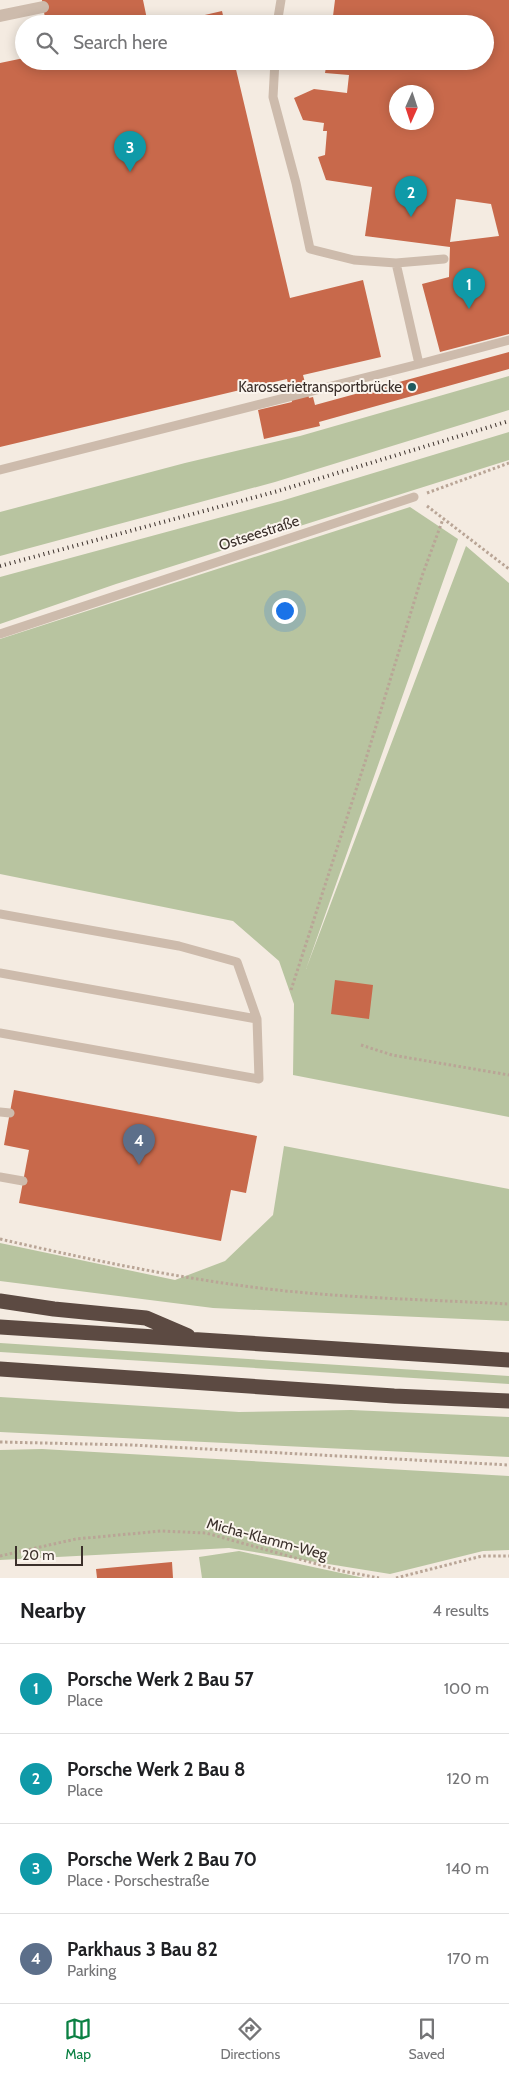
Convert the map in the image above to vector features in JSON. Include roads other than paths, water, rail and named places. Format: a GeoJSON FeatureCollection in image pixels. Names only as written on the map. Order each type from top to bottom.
{"type":"FeatureCollection","features":[{"type":"Feature","properties":{"kind":"highway"},"geometry":{"type":"LineString","coordinates":[[0,1301],[54,1309],[146,1318],[201,1341]]}},
{"type":"Feature","properties":{"kind":"highway"},"geometry":{"type":"LineString","coordinates":[[0,1328],[509,1360]]}},
{"type":"Feature","properties":{"kind":"highway"},"geometry":{"type":"LineString","coordinates":[[0,1369],[394,1396],[509,1401]]}},
{"type":"Feature","properties":{"kind":"street"},"geometry":{"type":"LineString","coordinates":[[0,16],[43,7]]}},
{"type":"Feature","properties":{"kind":"lane"},"geometry":{"type":"LineString","coordinates":[[278,15],[281,0]]}},
{"type":"Feature","properties":{"kind":"lane"},"geometry":{"type":"LineString","coordinates":[[275,70],[274,98],[296,183],[310,249],[354,260],[396,263],[444,259]]}},
{"type":"Feature","properties":{"kind":"lane"},"geometry":{"type":"LineString","coordinates":[[396,263],[419,364]]}},
{"type":"Feature","properties":{"kind":"lane"},"geometry":{"type":"LineString","coordinates":[[0,470],[509,340]]}},
{"type":"Feature","properties":{"kind":"lane","name":"Ostseestraße"},"geometry":{"type":"LineString","coordinates":[[0,634],[414,497]]}},
{"type":"Feature","properties":{"kind":"lane"},"geometry":{"type":"LineString","coordinates":[[0,914],[179,946],[237,962],[258,1019],[259,1079],[0,1032]]}},
{"type":"Feature","properties":{"kind":"lane"},"geometry":{"type":"LineString","coordinates":[[0,973],[258,1019]]}},
{"type":"Feature","properties":{"kind":"lane"},"geometry":{"type":"LineString","coordinates":[[0,1112],[10,1114]]}},
{"type":"Feature","properties":{"kind":"lane"},"geometry":{"type":"LineString","coordinates":[[0,1176],[23,1181]]}},
{"type":"Feature","properties":{"kind":"railway"},"geometry":{"type":"LineString","coordinates":[[0,566],[278,491],[509,421]]}},
{"type":"Feature","properties":{"kind":"place","name":"Porsche Werk 2 Bau 70"},"geometry":{"type":"Point","coordinates":[130,172]}},
{"type":"Feature","properties":{"kind":"place","name":"Porsche Werk 2 Bau 8"},"geometry":{"type":"Point","coordinates":[411,217]}},
{"type":"Feature","properties":{"kind":"place","name":"Porsche Werk 2 Bau 57"},"geometry":{"type":"Point","coordinates":[469,309]}},
{"type":"Feature","properties":{"kind":"place","name":"Karosserietransportbrücke"},"geometry":{"type":"Point","coordinates":[412,387]}},
{"type":"Feature","properties":{"kind":"place","name":"Parkhaus 3 Bau 82"},"geometry":{"type":"Point","coordinates":[139,1165]}}]}
